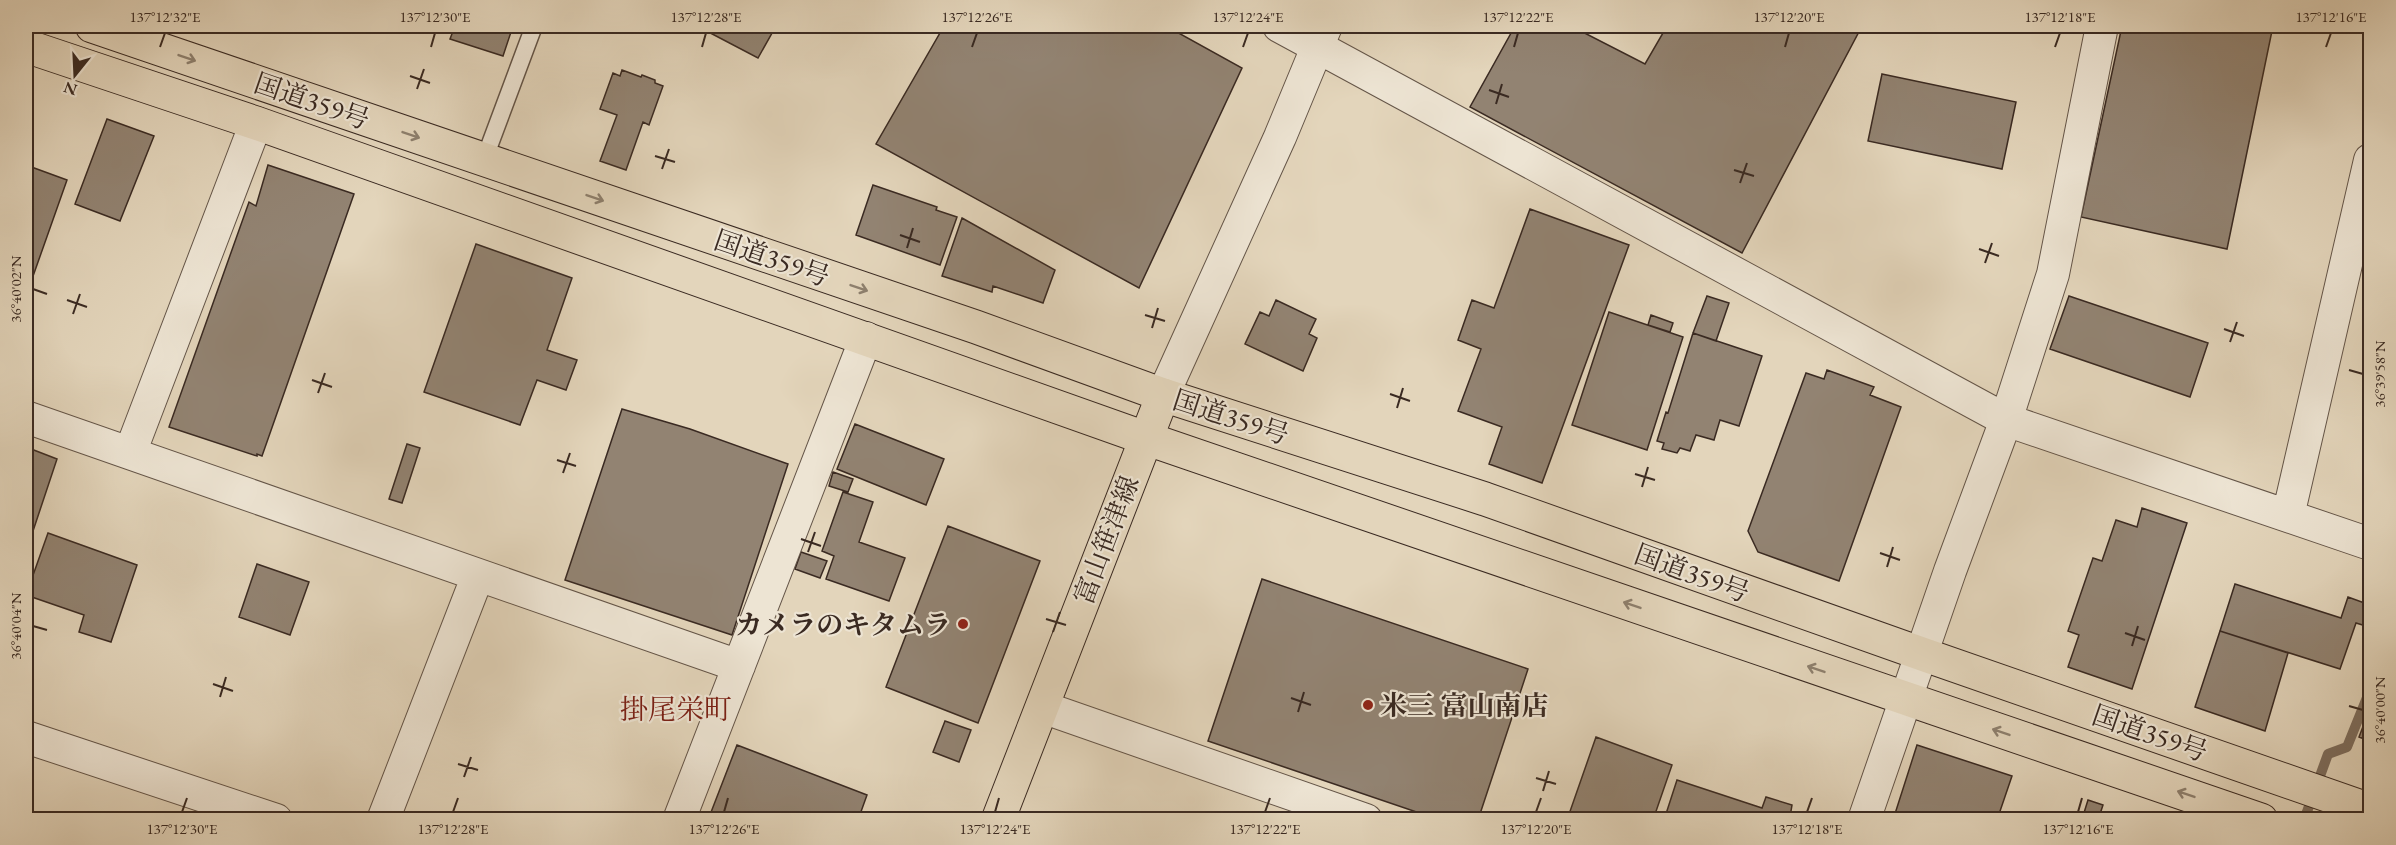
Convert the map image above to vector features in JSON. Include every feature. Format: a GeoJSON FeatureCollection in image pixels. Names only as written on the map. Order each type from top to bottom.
{"type":"FeatureCollection","features":[{"type":"Feature","properties":{"kind":"main road","name":"国道359号"},"geometry":{"type":"LineString","coordinates":[[92,26],[976,327],[1163,395],[1485,499],[2370,810]]}},
{"type":"Feature","properties":{"kind":"main road","name":"国道359号"},"geometry":{"type":"LineString","coordinates":[[26,46],[256,123],[1145,438],[2261,819]]}},
{"type":"Feature","properties":{"kind":"main road","name":"富山笹津線"},"geometry":{"type":"LineString","coordinates":[[998,819],[1163,395]]}},
{"type":"Feature","properties":{"kind":"street"},"geometry":{"type":"LineString","coordinates":[[1279,26],[1322,36],[2006,420],[2370,544]]}},
{"type":"Feature","properties":{"kind":"street"},"geometry":{"type":"LineString","coordinates":[[1864,819],[2006,420],[2054,274],[2102,26]]}},
{"type":"Feature","properties":{"kind":"street"},"geometry":{"type":"LineString","coordinates":[[1163,395],[1280,137],[1322,36]]}},
{"type":"Feature","properties":{"kind":"street"},"geometry":{"type":"LineString","coordinates":[[130,453],[256,123]]}},
{"type":"Feature","properties":{"kind":"street"},"geometry":{"type":"LineString","coordinates":[[2288,516],[2370,160]]}},
{"type":"Feature","properties":{"kind":"street"},"geometry":{"type":"LineString","coordinates":[[679,819],[866,338]]}},
{"type":"Feature","properties":{"kind":"street"},"geometry":{"type":"LineString","coordinates":[[26,417],[739,666]]}},
{"type":"Feature","properties":{"kind":"street"},"geometry":{"type":"LineString","coordinates":[[383,819],[478,575]]}},
{"type":"Feature","properties":{"kind":"street"},"geometry":{"type":"LineString","coordinates":[[1042,707],[1330,814],[1366,819]]}},
{"type":"Feature","properties":{"kind":"street"},"geometry":{"type":"LineString","coordinates":[[26,737],[276,819]]}},
{"type":"Feature","properties":{"kind":"lane"},"geometry":{"type":"LineString","coordinates":[[484,160],[534,26]]}},
{"type":"Feature","properties":{"kind":"building"},"geometry":{"type":"Polygon","coordinates":[[[455,26],[513,26],[503,56],[450,39],[455,26]]]}},
{"type":"Feature","properties":{"kind":"building"},"geometry":{"type":"Polygon","coordinates":[[[697,26],[776,26],[758,58],[697,26]]]}},
{"type":"Feature","properties":{"kind":"building"},"geometry":{"type":"Polygon","coordinates":[[[944,26],[1166,26],[1242,68],[1139,288],[876,144],[944,26]]]}},
{"type":"Feature","properties":{"kind":"building"},"geometry":{"type":"Polygon","coordinates":[[[1490,26],[1503,26],[1500,31],[1490,26]]]}},
{"type":"Feature","properties":{"kind":"building"},"geometry":{"type":"Polygon","coordinates":[[[1515,26],[1571,26],[1645,64],[1667,26],[1862,26],[1742,253],[1470,107],[1515,26]]]}},
{"type":"Feature","properties":{"kind":"building"},"geometry":{"type":"Polygon","coordinates":[[[2122,26],[2273,26],[2227,249],[2081,217],[2122,26]]]}},
{"type":"Feature","properties":{"kind":"building"},"geometry":{"type":"Polygon","coordinates":[[[622,70],[655,80],[655,83],[663,86],[649,125],[643,122],[626,170],[600,161],[617,115],[600,109],[613,73],[620,76],[622,70]]]}},
{"type":"Feature","properties":{"kind":"building"},"geometry":{"type":"Polygon","coordinates":[[[1882,74],[2016,102],[2002,169],[1868,141],[1882,74]]]}},
{"type":"Feature","properties":{"kind":"building"},"geometry":{"type":"Polygon","coordinates":[[[107,119],[154,136],[120,221],[75,204],[107,119]]]}},
{"type":"Feature","properties":{"kind":"building"},"geometry":{"type":"Polygon","coordinates":[[[26,165],[67,180],[26,296],[26,165]]]}},
{"type":"Feature","properties":{"kind":"building"},"geometry":{"type":"Polygon","coordinates":[[[268,165],[354,194],[262,456],[257,454],[257,456],[169,427],[249,202],[256,206],[268,165]]]}},
{"type":"Feature","properties":{"kind":"building"},"geometry":{"type":"Polygon","coordinates":[[[873,185],[937,207],[936,210],[957,217],[940,265],[856,235],[873,185]]]}},
{"type":"Feature","properties":{"kind":"building"},"geometry":{"type":"Polygon","coordinates":[[[1530,209],[1629,245],[1542,483],[1489,464],[1502,427],[1458,411],[1481,349],[1458,340],[1472,300],[1494,308],[1530,209]]]}},
{"type":"Feature","properties":{"kind":"building"},"geometry":{"type":"Polygon","coordinates":[[[962,218],[1055,270],[1043,303],[993,286],[992,292],[942,276],[962,218]]]}},
{"type":"Feature","properties":{"kind":"building"},"geometry":{"type":"Polygon","coordinates":[[[476,244],[572,278],[547,350],[577,360],[566,390],[537,380],[520,425],[424,392],[476,244]]]}},
{"type":"Feature","properties":{"kind":"building"},"geometry":{"type":"Polygon","coordinates":[[[1707,296],[1729,303],[1716,341],[1693,333],[1707,296]]]}},
{"type":"Feature","properties":{"kind":"building"},"geometry":{"type":"Polygon","coordinates":[[[2069,296],[2208,343],[2190,397],[2050,349],[2069,296]]]}},
{"type":"Feature","properties":{"kind":"building"},"geometry":{"type":"Polygon","coordinates":[[[1276,300],[1316,319],[1309,334],[1317,338],[1303,371],[1245,344],[1260,312],[1269,316],[1276,300]]]}},
{"type":"Feature","properties":{"kind":"building"},"geometry":{"type":"Polygon","coordinates":[[[1609,312],[1683,337],[1647,450],[1572,425],[1609,312]]]}},
{"type":"Feature","properties":{"kind":"building"},"geometry":{"type":"Polygon","coordinates":[[[1651,315],[1673,323],[1670,332],[1648,325],[1651,315]]]}},
{"type":"Feature","properties":{"kind":"building"},"geometry":{"type":"Polygon","coordinates":[[[1693,333],[1762,356],[1739,426],[1720,420],[1714,440],[1696,435],[1690,451],[1680,448],[1677,453],[1662,449],[1664,443],[1657,441],[1693,333]]]}},
{"type":"Feature","properties":{"kind":"building"},"geometry":{"type":"Polygon","coordinates":[[[1827,370],[1874,387],[1870,395],[1901,407],[1839,581],[1758,552],[1748,531],[1806,373],[1824,379],[1827,370]]]}},
{"type":"Feature","properties":{"kind":"building"},"geometry":{"type":"Polygon","coordinates":[[[622,409],[690,429],[788,464],[732,635],[565,580],[622,409]]]}},
{"type":"Feature","properties":{"kind":"building"},"geometry":{"type":"Polygon","coordinates":[[[855,424],[944,459],[926,505],[837,469],[855,424]]]}},
{"type":"Feature","properties":{"kind":"building"},"geometry":{"type":"Polygon","coordinates":[[[407,444],[420,448],[402,503],[389,499],[407,444]]]}},
{"type":"Feature","properties":{"kind":"building"},"geometry":{"type":"Polygon","coordinates":[[[26,447],[57,459],[27,549],[26,549],[26,447]]]}},
{"type":"Feature","properties":{"kind":"building"},"geometry":{"type":"Polygon","coordinates":[[[833,472],[853,479],[848,492],[829,486],[833,472]]]}},
{"type":"Feature","properties":{"kind":"building"},"geometry":{"type":"Polygon","coordinates":[[[843,492],[873,502],[859,542],[905,558],[889,601],[826,579],[834,556],[822,551],[843,492]]]}},
{"type":"Feature","properties":{"kind":"building"},"geometry":{"type":"Polygon","coordinates":[[[2142,508],[2187,523],[2132,689],[2068,667],[2079,635],[2068,631],[2093,558],[2102,561],[2116,520],[2137,527],[2142,508]]]}},
{"type":"Feature","properties":{"kind":"building","name":"カメラのキタムラ"},"geometry":{"type":"Polygon","coordinates":[[[948,526],[1040,561],[978,723],[886,687],[948,526]]]}},
{"type":"Feature","properties":{"kind":"building"},"geometry":{"type":"Polygon","coordinates":[[[48,533],[137,565],[111,642],[79,632],[84,615],[26,595],[48,533]]]}},
{"type":"Feature","properties":{"kind":"building"},"geometry":{"type":"Polygon","coordinates":[[[801,552],[827,561],[820,578],[795,569],[801,552]]]}},
{"type":"Feature","properties":{"kind":"building"},"geometry":{"type":"Polygon","coordinates":[[[257,564],[309,582],[290,635],[239,617],[257,564]]]}},
{"type":"Feature","properties":{"kind":"building","name":"米三 富山南店"},"geometry":{"type":"Polygon","coordinates":[[[1262,579],[1528,669],[1478,820],[1440,820],[1208,741],[1262,579]]]}},
{"type":"Feature","properties":{"kind":"building"},"geometry":{"type":"Polygon","coordinates":[[[2235,584],[2341,618],[2348,597],[2370,605],[2369,627],[2356,623],[2340,669],[2220,631],[2235,584]]]}},
{"type":"Feature","properties":{"kind":"building"},"geometry":{"type":"Polygon","coordinates":[[[2220,631],[2288,653],[2265,731],[2195,707],[2220,631]]]}},
{"type":"Feature","properties":{"kind":"building"},"geometry":{"type":"Polygon","coordinates":[[[2370,708],[2370,752],[2364,750],[2367,740],[2359,737],[2370,708]]]}},
{"type":"Feature","properties":{"kind":"building"},"geometry":{"type":"Polygon","coordinates":[[[945,721],[971,730],[959,762],[933,752],[945,721]]]}},
{"type":"Feature","properties":{"kind":"building"},"geometry":{"type":"Polygon","coordinates":[[[1596,737],[1672,765],[1653,820],[1567,820],[1596,737]]]}},
{"type":"Feature","properties":{"kind":"building"},"geometry":{"type":"Polygon","coordinates":[[[737,745],[867,795],[858,820],[708,820],[737,745]]]}},
{"type":"Feature","properties":{"kind":"building"},"geometry":{"type":"Polygon","coordinates":[[[1917,745],[2012,776],[1997,820],[1893,820],[1917,745]]]}},
{"type":"Feature","properties":{"kind":"building"},"geometry":{"type":"Polygon","coordinates":[[[1677,780],[1762,808],[1766,797],[1792,805],[1790,817],[1798,820],[1664,820],[1677,780]]]}},
{"type":"Feature","properties":{"kind":"building"},"geometry":{"type":"Polygon","coordinates":[[[2088,800],[2103,805],[2098,820],[2083,816],[2088,800]]]}},
{"type":"Feature","properties":{"kind":"building"},"geometry":{"type":"Polygon","coordinates":[[[1219,812],[1238,820],[1217,820],[1219,812]]]}},
{"type":"Feature","properties":{"kind":"building"},"geometry":{"type":"Polygon","coordinates":[[[2147,814],[2164,820],[2145,820],[2147,814]]]}},
{"type":"Feature","properties":{"kind":"waterway"},"geometry":{"type":"LineString","coordinates":[[2304,820],[2328,754],[2347,747],[2370,690]]}},
{"type":"Feature","properties":{"kind":"place","name":"カメラのキタムラ"},"geometry":{"type":"Point","coordinates":[963,624]}},
{"type":"Feature","properties":{"kind":"place","name":"米三 富山南店"},"geometry":{"type":"Point","coordinates":[1368,705]}},
{"type":"Feature","properties":{"kind":"district","name":"掛尾栄町"},"geometry":{"type":"Point","coordinates":[676,709]}}]}
